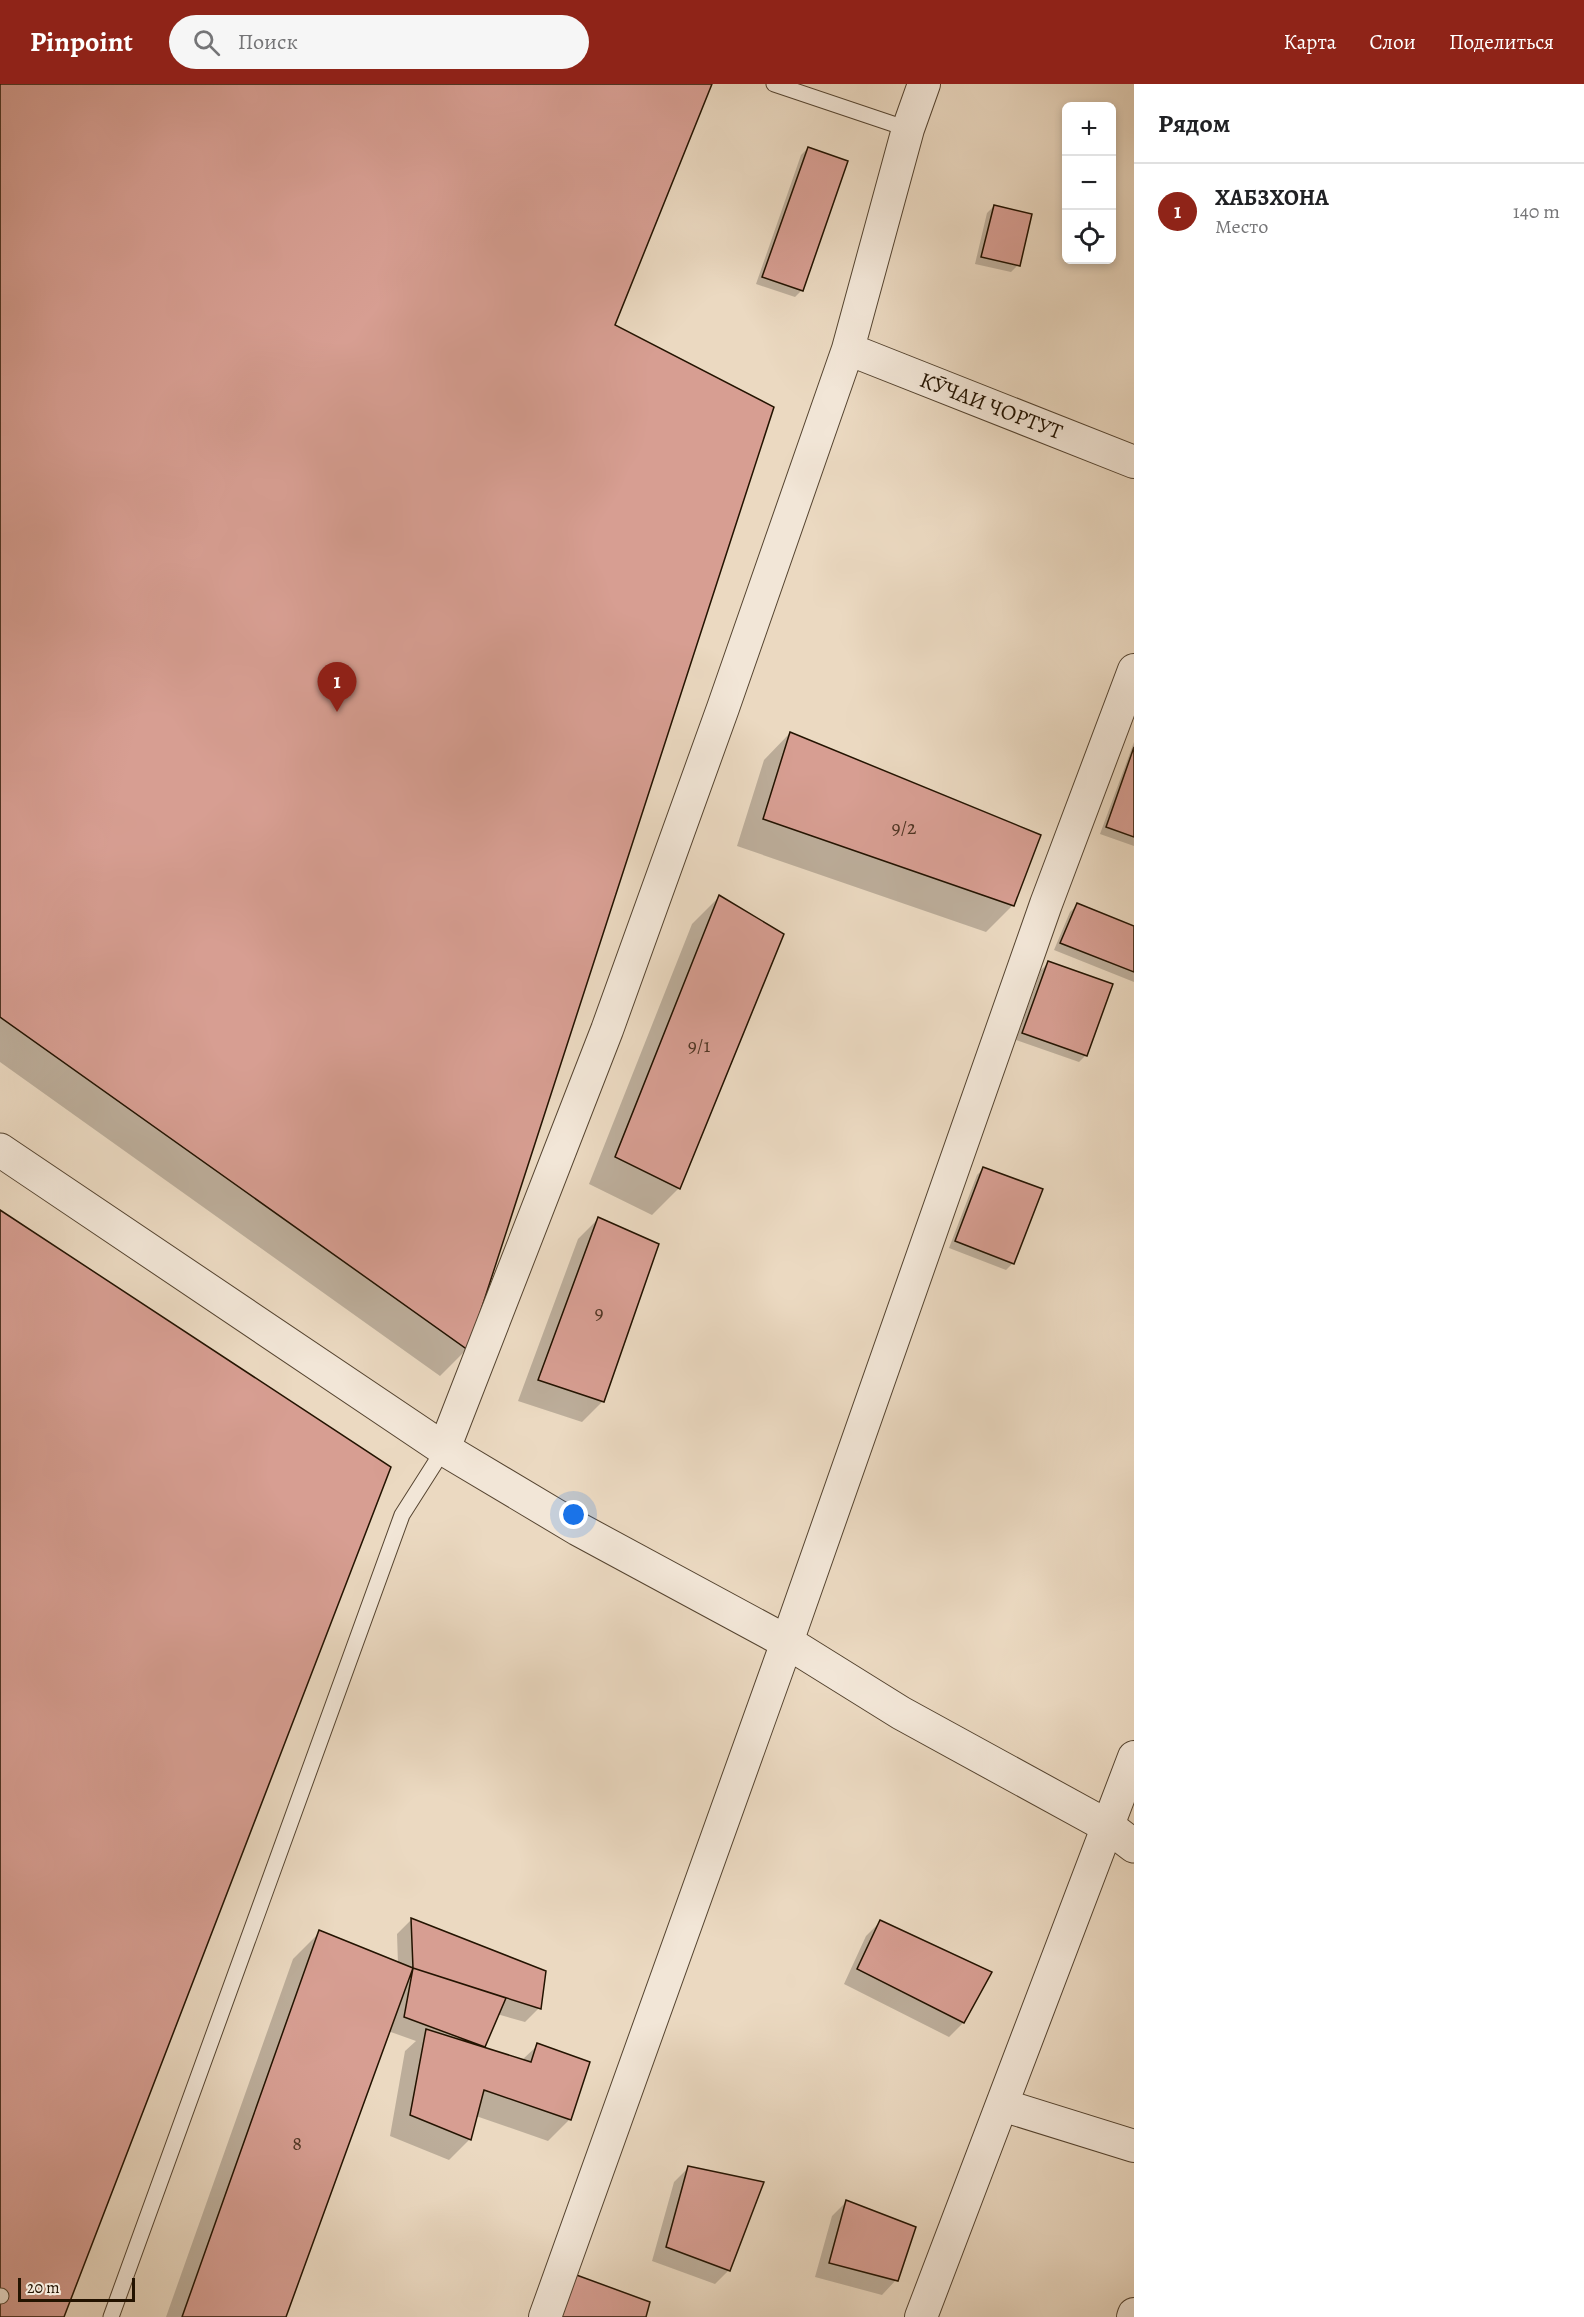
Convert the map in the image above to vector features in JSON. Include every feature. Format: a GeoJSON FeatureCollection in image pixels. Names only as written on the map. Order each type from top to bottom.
{"type":"FeatureCollection","features":[{"type":"Feature","properties":{"kind":"street"},"geometry":{"type":"LineString","coordinates":[[444,1449],[607,1030],[848,349],[908,129],[924,84]]}},
{"type":"Feature","properties":{"kind":"street","name":"КӮЧАИ ЧОРТУТ"},"geometry":{"type":"LineString","coordinates":[[848,349],[1134,462]]}},
{"type":"Feature","properties":{"kind":"street"},"geometry":{"type":"LineString","coordinates":[[545,2317],[787,1642],[1046,904],[1134,670]]}},
{"type":"Feature","properties":{"kind":"street"},"geometry":{"type":"LineString","coordinates":[[0,1150],[444,1449],[578,1529],[787,1642],[901,1713],[1121,1836]]}},
{"type":"Feature","properties":{"kind":"street"},"geometry":{"type":"LineString","coordinates":[[921,2317],[1002,2105],[1121,1836],[1134,1757]]}},
{"type":"Feature","properties":{"kind":"street"},"geometry":{"type":"LineString","coordinates":[[1002,2105],[1134,2146]]}},
{"type":"Feature","properties":{"kind":"lane"},"geometry":{"type":"LineString","coordinates":[[774,84],[908,129]]}},
{"type":"Feature","properties":{"kind":"lane"},"geometry":{"type":"LineString","coordinates":[[111,2317],[402,1515],[444,1449]]}},
{"type":"Feature","properties":{"kind":"building"},"geometry":{"type":"Polygon","coordinates":[[[0,84],[712,84],[615,325],[774,407],[468,1350],[0,1017],[0,84]]]}},
{"type":"Feature","properties":{"kind":"building"},"geometry":{"type":"Polygon","coordinates":[[[808,147],[848,161],[803,291],[762,277],[808,147]]]}},
{"type":"Feature","properties":{"kind":"building"},"geometry":{"type":"Polygon","coordinates":[[[994,205],[1032,214],[1020,266],[981,257],[994,205]]]}},
{"type":"Feature","properties":{"kind":"building"},"geometry":{"type":"Polygon","coordinates":[[[790,732],[1041,835],[1014,906],[763,819],[790,732]]]}},
{"type":"Feature","properties":{"kind":"building"},"geometry":{"type":"Polygon","coordinates":[[[1134,747],[1134,837],[1106,827],[1134,747]]]}},
{"type":"Feature","properties":{"kind":"building"},"geometry":{"type":"Polygon","coordinates":[[[719,895],[784,934],[680,1189],[615,1157],[719,895]]]}},
{"type":"Feature","properties":{"kind":"building"},"geometry":{"type":"Polygon","coordinates":[[[1077,903],[1134,926],[1134,972],[1060,943],[1077,903]]]}},
{"type":"Feature","properties":{"kind":"building"},"geometry":{"type":"Polygon","coordinates":[[[1048,961],[1113,984],[1087,1056],[1022,1033],[1048,961]]]}},
{"type":"Feature","properties":{"kind":"building"},"geometry":{"type":"Polygon","coordinates":[[[983,1167],[1043,1189],[1014,1264],[955,1241],[983,1167]]]}},
{"type":"Feature","properties":{"kind":"building"},"geometry":{"type":"Polygon","coordinates":[[[0,1210],[391,1467],[64,2317],[0,2317],[0,1210]]]}},
{"type":"Feature","properties":{"kind":"building"},"geometry":{"type":"Polygon","coordinates":[[[598,1217],[659,1244],[604,1402],[538,1380],[598,1217]]]}},
{"type":"Feature","properties":{"kind":"building"},"geometry":{"type":"Polygon","coordinates":[[[411,1918],[546,1971],[541,2009],[413,1968],[411,1918]]]}},
{"type":"Feature","properties":{"kind":"building"},"geometry":{"type":"Polygon","coordinates":[[[880,1920],[992,1972],[964,2023],[857,1969],[880,1920]]]}},
{"type":"Feature","properties":{"kind":"building"},"geometry":{"type":"Polygon","coordinates":[[[319,1930],[413,1968],[286,2317],[182,2317],[319,1930]]]}},
{"type":"Feature","properties":{"kind":"building"},"geometry":{"type":"Polygon","coordinates":[[[413,1968],[506,1998],[485,2047],[404,2017],[413,1968]]]}},
{"type":"Feature","properties":{"kind":"building"},"geometry":{"type":"Polygon","coordinates":[[[426,2029],[531,2062],[537,2043],[590,2062],[571,2120],[484,2090],[471,2140],[410,2115],[426,2029]]]}},
{"type":"Feature","properties":{"kind":"building"},"geometry":{"type":"Polygon","coordinates":[[[688,2166],[764,2182],[730,2271],[666,2247],[688,2166]]]}},
{"type":"Feature","properties":{"kind":"building"},"geometry":{"type":"Polygon","coordinates":[[[846,2200],[916,2227],[898,2281],[829,2263],[846,2200]]]}},
{"type":"Feature","properties":{"kind":"building"},"geometry":{"type":"Polygon","coordinates":[[[571,2273],[650,2302],[646,2317],[552,2317],[571,2273]]]}},
{"type":"Feature","properties":{"kind":"place","name":"ХАБЗХОНА"},"geometry":{"type":"Point","coordinates":[337,712]}}]}
